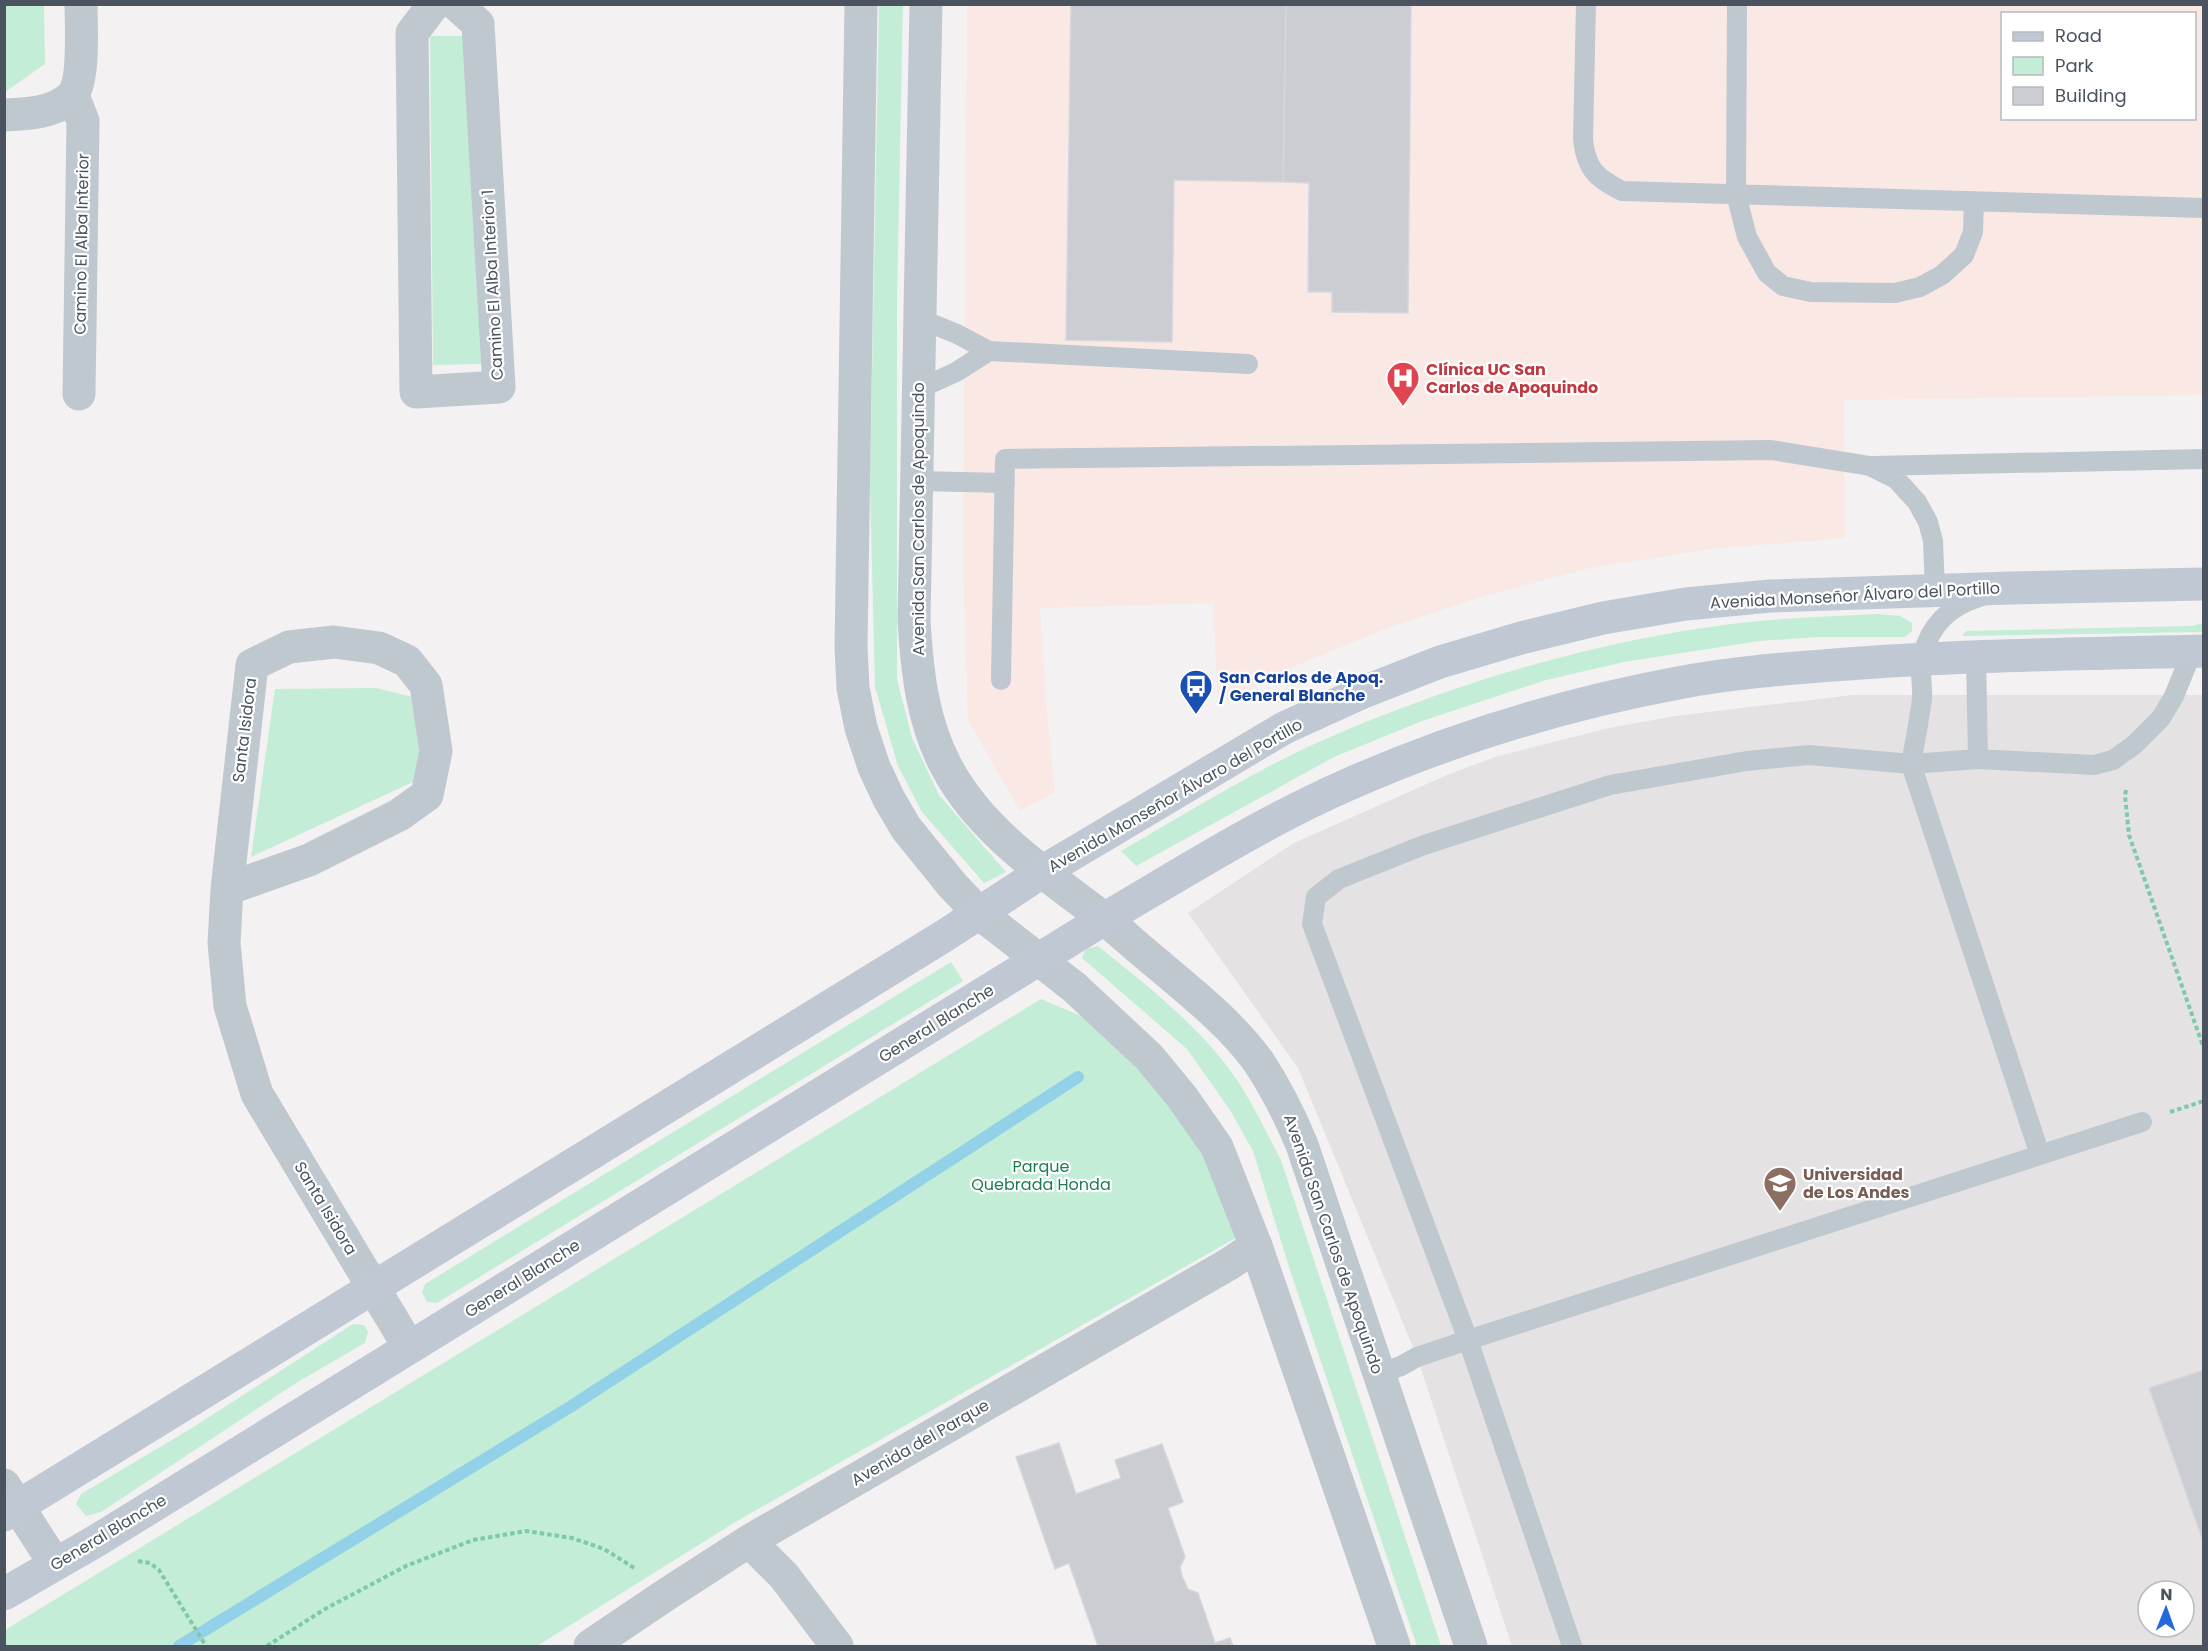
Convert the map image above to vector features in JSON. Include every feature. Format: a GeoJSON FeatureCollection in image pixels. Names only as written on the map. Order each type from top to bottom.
{"type":"FeatureCollection","features":[{"type":"Feature","properties":{"kind":"main road","name":"Avenida Monseñor Álvaro del Portillo"},"geometry":{"type":"LineString","coordinates":[[980,913],[1042,872],[1284,728],[1361,693],[1440,662],[1521,638],[1603,618],[1686,604],[1770,596],[2204,584]]}},
{"type":"Feature","properties":{"kind":"main road"},"geometry":{"type":"LineString","coordinates":[[1039,960],[1104,919],[1265,826],[1346,785],[1431,751],[1517,722],[1598,699],[1681,682],[1765,671],[1922,658],[2198,652]]}},
{"type":"Feature","properties":{"kind":"main road"},"geometry":{"type":"LineString","coordinates":[[9,1502],[373,1288],[980,913]]}},
{"type":"Feature","properties":{"kind":"main road","name":"General Blanche"},"geometry":{"type":"LineString","coordinates":[[4,1594],[1039,960]]}},
{"type":"Feature","properties":{"kind":"street"},"geometry":{"type":"LineString","coordinates":[[4,114],[24,114],[52,108],[73,96],[82,56],[81,4]]}},
{"type":"Feature","properties":{"kind":"street","name":"Camino El Alba Interior 1"},"geometry":{"type":"LineString","coordinates":[[434,4],[412,33],[416,392],[500,387],[478,24],[456,4]]}},
{"type":"Feature","properties":{"kind":"street"},"geometry":{"type":"LineString","coordinates":[[861,4],[850,647],[853,688],[861,728],[874,767],[889,799],[906,828],[928,856],[980,913],[1074,987],[1149,1057],[1182,1097],[1217,1147],[1256,1246],[1394,1647]]}},
{"type":"Feature","properties":{"kind":"street","name":"Avenida San Carlos de Apoquindo"},"geometry":{"type":"LineString","coordinates":[[926,4],[914,620],[917,664],[933,737],[950,773],[977,811],[996,832],[1042,872],[1104,919],[1223,1021],[1257,1060],[1286,1106],[1302,1145],[1471,1647]]}},
{"type":"Feature","properties":{"kind":"street","name":"Camino El Alba Interior"},"geometry":{"type":"LineString","coordinates":[[73,96],[83,121],[79,394]]}},
{"type":"Feature","properties":{"kind":"street","name":"Santa Isidora"},"geometry":{"type":"LineString","coordinates":[[227,889],[309,860],[399,815],[427,795],[436,751],[426,685],[407,661],[378,648],[334,642],[289,646],[252,665],[227,889],[224,943],[231,1006],[257,1094],[409,1347]]}},
{"type":"Feature","properties":{"kind":"street","name":"Avenida del Parque"},"geometry":{"type":"LineString","coordinates":[[590,1647],[749,1541],[1219,1270],[1256,1246]]}},
{"type":"Feature","properties":{"kind":"street"},"geometry":{"type":"LineString","coordinates":[[9,1502],[55,1564]]}},
{"type":"Feature","properties":{"kind":"street"},"geometry":{"type":"LineString","coordinates":[[749,1541],[784,1576],[837,1647]]}},
{"type":"Feature","properties":{"kind":"lane"},"geometry":{"type":"LineString","coordinates":[[1586,4],[1583,140],[1585,154],[1592,171],[1604,182],[1622,191],[2204,208]]}},
{"type":"Feature","properties":{"kind":"lane"},"geometry":{"type":"LineString","coordinates":[[1737,4],[1736,194],[1747,237],[1767,273],[1783,286],[1811,292],[1895,293],[1920,287],[1942,275],[1964,255],[1973,231],[1974,201]]}},
{"type":"Feature","properties":{"kind":"lane"},"geometry":{"type":"LineString","coordinates":[[920,320],[957,334],[989,351],[1248,364]]}},
{"type":"Feature","properties":{"kind":"lane"},"geometry":{"type":"LineString","coordinates":[[919,389],[956,372],[989,351]]}},
{"type":"Feature","properties":{"kind":"lane"},"geometry":{"type":"LineString","coordinates":[[1001,680],[1005,459],[1771,450],[1870,466],[2204,459]]}},
{"type":"Feature","properties":{"kind":"lane"},"geometry":{"type":"LineString","coordinates":[[1870,466],[1896,479],[1917,502],[1928,522],[1933,541],[1935,590]]}},
{"type":"Feature","properties":{"kind":"lane"},"geometry":{"type":"LineString","coordinates":[[917,482],[1005,483]]}},
{"type":"Feature","properties":{"kind":"lane","name":"Avenida Monseñor Álvaro del Portillo"},"geometry":{"type":"LineString","coordinates":[[1922,658],[1932,632],[1945,614],[1965,601],[2011,588]]}},
{"type":"Feature","properties":{"kind":"lane"},"geometry":{"type":"LineString","coordinates":[[1572,1647],[1468,1341],[1312,924],[1316,897],[1339,879],[1424,845],[1610,785],[1747,761],[1809,755],[1911,764],[1978,759],[2094,765],[2113,760],[2134,745],[2161,718],[2198,652]]}},
{"type":"Feature","properties":{"kind":"lane"},"geometry":{"type":"LineString","coordinates":[[1976,657],[1978,759]]}},
{"type":"Feature","properties":{"kind":"lane"},"geometry":{"type":"LineString","coordinates":[[1922,658],[1922,696],[1911,764],[2040,1155]]}},
{"type":"Feature","properties":{"kind":"lane"},"geometry":{"type":"LineString","coordinates":[[1378,1374],[1401,1366],[1417,1357],[2142,1122]]}},
{"type":"Feature","properties":{"kind":"path"},"geometry":{"type":"LineString","coordinates":[[2134,745],[2125,796],[2129,835],[2204,1049]]}},
{"type":"Feature","properties":{"kind":"path"},"geometry":{"type":"LineString","coordinates":[[267,1647],[324,1609],[406,1566],[473,1540],[526,1531],[572,1538],[604,1549],[633,1566],[664,1596]]}},
{"type":"Feature","properties":{"kind":"path"},"geometry":{"type":"LineString","coordinates":[[183,1610],[207,1647]]}},
{"type":"Feature","properties":{"kind":"shaded area","name":"Clínica UC San Carlos de Apoquindo"},"geometry":{"type":"Polygon","coordinates":[[[967,5],[2203,5],[2203,395],[1844,400],[1845,538],[1710,549],[1590,568],[1484,596],[1390,627],[1295,666],[1218,705],[1213,603],[1040,608],[1055,792],[1020,811],[968,720],[963,562],[967,5]]]}},
{"type":"Feature","properties":{"kind":"shaded area","name":"Universidad de Los Andes"},"geometry":{"type":"Polygon","coordinates":[[[1853,695],[2203,695],[2203,1646],[1512,1646],[1417,1357],[1298,1068],[1188,913],[1294,843],[1447,775],[1498,756],[1609,728],[1675,716],[1853,695]]]}},
{"type":"Feature","properties":{"kind":"green space"},"geometry":{"type":"Polygon","coordinates":[[[5,4],[44,5],[45,64],[5,92],[5,4]]]}},
{"type":"Feature","properties":{"kind":"green space"},"geometry":{"type":"Polygon","coordinates":[[[903,4],[897,299],[897,679],[912,738],[939,795],[1006,872],[984,883],[922,812],[898,766],[875,687],[870,485],[879,5],[903,4]]]}},
{"type":"Feature","properties":{"kind":"green space"},"geometry":{"type":"Polygon","coordinates":[[[430,36],[478,36],[481,364],[433,365],[430,36]]]}},
{"type":"Feature","properties":{"kind":"green space"},"geometry":{"type":"Polygon","coordinates":[[[1877,614],[1900,616],[1912,623],[1912,631],[1905,637],[1818,637],[1759,641],[1624,662],[1546,680],[1422,721],[1334,757],[1136,866],[1121,851],[1287,757],[1388,713],[1478,681],[1616,644],[1710,627],[1794,618],[1877,614]]]}},
{"type":"Feature","properties":{"kind":"green space"},"geometry":{"type":"Polygon","coordinates":[[[2204,623],[2203,632],[1963,636],[1967,631],[2191,626],[2204,623]]]}},
{"type":"Feature","properties":{"kind":"green space"},"geometry":{"type":"Polygon","coordinates":[[[376,688],[412,697],[428,775],[251,857],[275,689],[376,688]]]}},
{"type":"Feature","properties":{"kind":"green space"},"geometry":{"type":"Polygon","coordinates":[[[1098,946],[1177,1012],[1214,1050],[1244,1091],[1281,1160],[1441,1646],[1417,1646],[1292,1276],[1253,1151],[1230,1110],[1187,1049],[1082,958],[1086,949],[1098,946]]]}},
{"type":"Feature","properties":{"kind":"green space"},"geometry":{"type":"Polygon","coordinates":[[[951,962],[963,981],[437,1303],[427,1302],[422,1292],[425,1284],[951,962]]]}},
{"type":"Feature","properties":{"kind":"green space","name":"Parque Quebrada Honda"},"geometry":{"type":"Polygon","coordinates":[[[1041,999],[1126,1035],[1217,1147],[1248,1231],[737,1521],[537,1646],[5,1646],[5,1630],[1041,999]]]}},
{"type":"Feature","properties":{"kind":"green space"},"geometry":{"type":"Polygon","coordinates":[[[353,1324],[364,1325],[368,1332],[365,1343],[296,1383],[101,1512],[86,1516],[76,1504],[81,1494],[192,1428],[353,1324]]]}},
{"type":"Feature","properties":{"kind":"building"},"geometry":{"type":"Polygon","coordinates":[[[1071,4],[1286,4],[1283,182],[1174,180],[1172,342],[1066,340],[1071,4]]]}},
{"type":"Feature","properties":{"kind":"building"},"geometry":{"type":"Polygon","coordinates":[[[1286,4],[1411,4],[1408,313],[1332,312],[1332,292],[1308,292],[1309,183],[1283,182],[1286,4]]]}},
{"type":"Feature","properties":{"kind":"building"},"geometry":{"type":"Polygon","coordinates":[[[2204,1370],[2204,1544],[2149,1388],[2204,1370]]]}},
{"type":"Feature","properties":{"kind":"building"},"geometry":{"type":"Polygon","coordinates":[[[1059,1443],[1076,1494],[1121,1478],[1115,1460],[1162,1444],[1183,1502],[1168,1508],[1185,1557],[1180,1567],[1182,1576],[1188,1589],[1198,1593],[1215,1643],[1230,1638],[1233,1646],[1098,1646],[1069,1563],[1055,1569],[1016,1457],[1059,1443]]]}},
{"type":"Feature","properties":{"kind":"waterway"},"geometry":{"type":"LineString","coordinates":[[179,1646],[570,1407],[1078,1077]]}},
{"type":"Feature","properties":{"kind":"place","name":"Clínica UC San Carlos de Apoquindo"},"geometry":{"type":"Point","coordinates":[1403,407]}},
{"type":"Feature","properties":{"kind":"place","name":"San Carlos de Apoq. / General Blanche"},"geometry":{"type":"Point","coordinates":[1196,715]}},
{"type":"Feature","properties":{"kind":"place","name":"Universidad de Los Andes"},"geometry":{"type":"Point","coordinates":[1780,1212]}}]}
